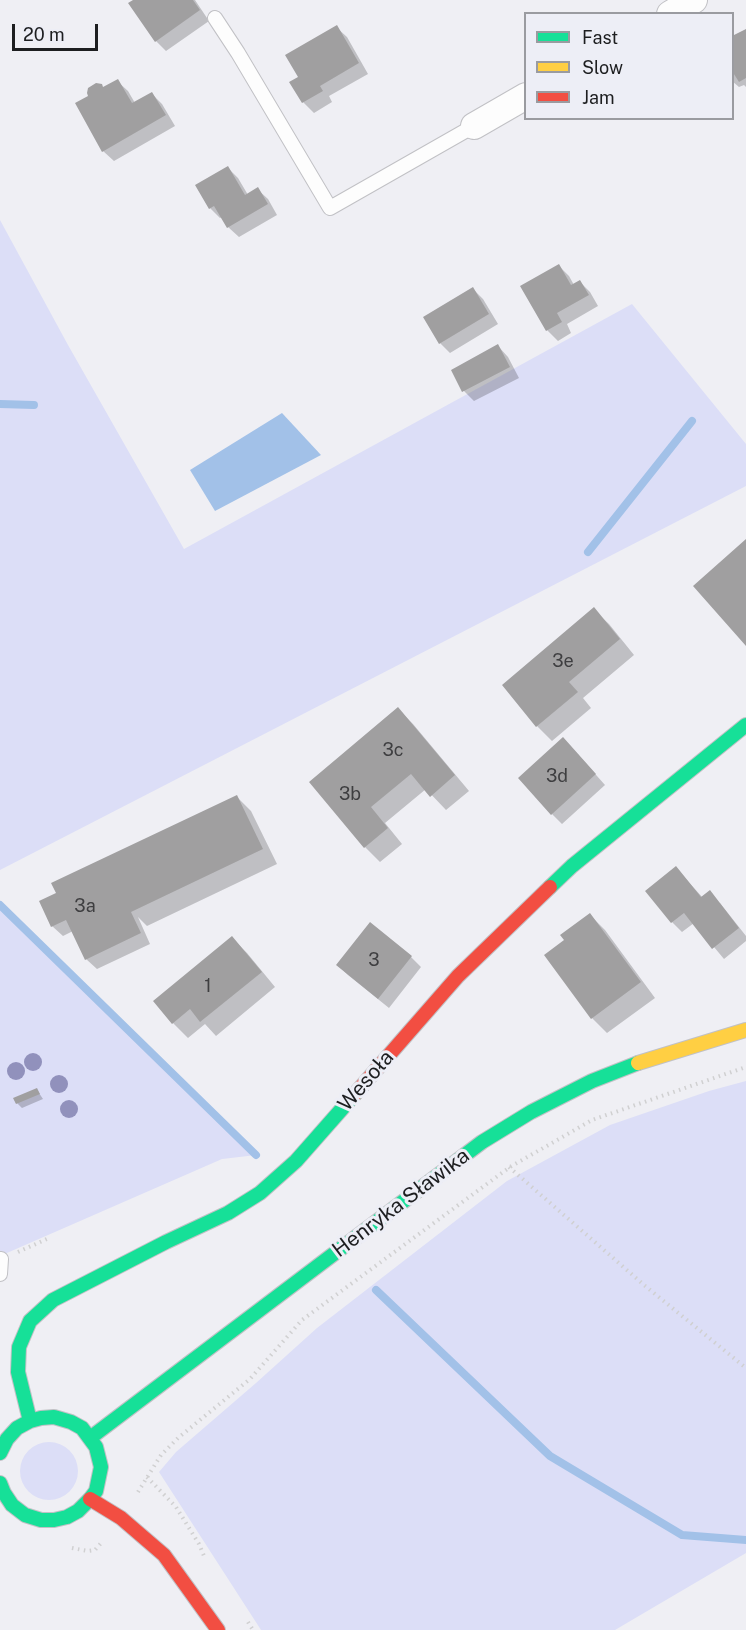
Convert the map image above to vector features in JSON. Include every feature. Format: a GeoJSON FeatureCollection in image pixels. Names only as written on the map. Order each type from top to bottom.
{"type":"FeatureCollection","features":[{"type":"Feature","properties":{"kind":"street"},"geometry":{"type":"LineString","coordinates":[[673,12],[694,0]]}},
{"type":"Feature","properties":{"kind":"street"},"geometry":{"type":"LineString","coordinates":[[474,126],[524,97]]}},
{"type":"Feature","properties":{"kind":"street","name":"Wesoła"},"geometry":{"type":"LineString","coordinates":[[30,1421],[14,1346],[30,1321],[53,1300],[228,1213],[260,1193],[296,1161],[458,976],[572,866],[746,725]]}},
{"type":"Feature","properties":{"kind":"street","name":"Henryka Sławika"},"geometry":{"type":"LineString","coordinates":[[90,1438],[482,1142],[531,1112],[592,1081],[647,1060],[746,1030]]}},
{"type":"Feature","properties":{"kind":"street"},"geometry":{"type":"LineString","coordinates":[[0,1453],[7,1439],[17,1428],[30,1421],[54,1417],[82,1428],[96,1447],[101,1467],[96,1491],[90,1499],[78,1511],[54,1520],[41,1520],[25,1515],[12,1505],[0,1483]]}},
{"type":"Feature","properties":{"kind":"street"},"geometry":{"type":"LineString","coordinates":[[90,1499],[122,1518],[164,1555],[218,1630]]}},
{"type":"Feature","properties":{"kind":"lane"},"geometry":{"type":"LineString","coordinates":[[215,18],[330,208],[474,126]]}},
{"type":"Feature","properties":{"kind":"path"},"geometry":{"type":"LineString","coordinates":[[66,1547],[95,1550],[122,1518],[161,1455],[250,1378],[302,1320],[510,1167],[592,1120],[746,1066]]}},
{"type":"Feature","properties":{"kind":"path"},"geometry":{"type":"LineString","coordinates":[[482,1142],[644,1285],[746,1368]]}},
{"type":"Feature","properties":{"kind":"path"},"geometry":{"type":"LineString","coordinates":[[1,1266],[49,1238]]}},
{"type":"Feature","properties":{"kind":"shaded area"},"geometry":{"type":"Polygon","coordinates":[[[0,220],[184,549],[632,304],[746,444],[746,486],[0,870],[0,220]]]}},
{"type":"Feature","properties":{"kind":"shaded area"},"geometry":{"type":"Polygon","coordinates":[[[0,905],[256,1155],[222,1159],[0,1256],[0,905]]]}},
{"type":"Feature","properties":{"kind":"shaded area"},"geometry":{"type":"Polygon","coordinates":[[[746,1081],[746,1553],[615,1630],[261,1630],[159,1472],[176,1452],[317,1328],[507,1181],[610,1125],[709,1091],[746,1081]]]}},
{"type":"Feature","properties":{"kind":"shaded area"},"geometry":{"type":"Polygon","coordinates":[[[49,1442],[60,1444],[73,1455],[78,1471],[76,1482],[65,1495],[49,1500],[38,1498],[25,1487],[20,1471],[22,1460],[33,1447],[49,1442]]]}},
{"type":"Feature","properties":{"kind":"water"},"geometry":{"type":"Polygon","coordinates":[[[282,413],[321,455],[215,511],[190,470],[282,413]]]}},
{"type":"Feature","properties":{"kind":"building"},"geometry":{"type":"Polygon","coordinates":[[[133,0],[193,0],[200,10],[155,42],[128,3],[133,0]]]}},
{"type":"Feature","properties":{"kind":"building"},"geometry":{"type":"Polygon","coordinates":[[[337,25],[359,63],[320,86],[323,91],[302,103],[289,82],[298,77],[285,55],[337,25]]]}},
{"type":"Feature","properties":{"kind":"building"},"geometry":{"type":"Polygon","coordinates":[[[746,29],[746,78],[739,82],[734,74],[734,35],[746,29]]]}},
{"type":"Feature","properties":{"kind":"building"},"geometry":{"type":"Polygon","coordinates":[[[118,79],[132,103],[152,92],[166,115],[102,152],[75,103],[88,96],[88,88],[96,83],[102,84],[103,87],[118,79]]]}},
{"type":"Feature","properties":{"kind":"building"},"geometry":{"type":"Polygon","coordinates":[[[228,166],[245,195],[258,187],[268,204],[227,228],[214,206],[209,209],[195,185],[228,166]]]}},
{"type":"Feature","properties":{"kind":"building"},"geometry":{"type":"Polygon","coordinates":[[[559,264],[571,285],[580,280],[589,295],[557,313],[562,322],[546,331],[520,286],[559,264]]]}},
{"type":"Feature","properties":{"kind":"building"},"geometry":{"type":"Polygon","coordinates":[[[473,287],[489,314],[439,344],[423,317],[473,287]]]}},
{"type":"Feature","properties":{"kind":"building"},"geometry":{"type":"Polygon","coordinates":[[[498,344],[510,367],[462,392],[451,370],[498,344]]]}},
{"type":"Feature","properties":{"kind":"building"},"geometry":{"type":"Polygon","coordinates":[[[746,539],[746,646],[693,586],[746,539]]]}},
{"type":"Feature","properties":{"kind":"building"},"geometry":{"type":"Polygon","coordinates":[[[594,607],[620,639],[569,682],[578,692],[536,727],[502,685],[594,607]]]}},
{"type":"Feature","properties":{"kind":"building"},"geometry":{"type":"Polygon","coordinates":[[[398,707],[455,775],[430,797],[411,774],[371,807],[388,828],[364,848],[309,782],[398,707]]]}},
{"type":"Feature","properties":{"kind":"building"},"geometry":{"type":"Polygon","coordinates":[[[563,737],[596,774],[551,815],[518,778],[563,737]]]}},
{"type":"Feature","properties":{"kind":"building"},"geometry":{"type":"Polygon","coordinates":[[[237,795],[263,849],[131,912],[141,933],[85,960],[66,920],[51,927],[39,901],[56,893],[51,883],[237,795]]]}},
{"type":"Feature","properties":{"kind":"building"},"geometry":{"type":"Polygon","coordinates":[[[676,866],[701,897],[710,890],[739,928],[712,949],[684,913],[671,923],[645,891],[676,866]]]}},
{"type":"Feature","properties":{"kind":"building"},"geometry":{"type":"Polygon","coordinates":[[[590,913],[641,982],[591,1019],[544,955],[564,940],[560,935],[590,913]]]}},
{"type":"Feature","properties":{"kind":"building"},"geometry":{"type":"Polygon","coordinates":[[[370,922],[412,956],[378,999],[336,965],[370,922]]]}},
{"type":"Feature","properties":{"kind":"building"},"geometry":{"type":"Polygon","coordinates":[[[232,936],[262,972],[200,1022],[190,1009],[172,1024],[153,1001],[232,936]]]}},
{"type":"Feature","properties":{"kind":"building"},"geometry":{"type":"Polygon","coordinates":[[[37,1088],[40,1094],[16,1104],[13,1098],[37,1088]]]}},
{"type":"Feature","properties":{"kind":"waterway"},"geometry":{"type":"LineString","coordinates":[[0,404],[34,405]]}},
{"type":"Feature","properties":{"kind":"waterway"},"geometry":{"type":"LineString","coordinates":[[588,552],[692,421]]}},
{"type":"Feature","properties":{"kind":"waterway"},"geometry":{"type":"LineString","coordinates":[[0,905],[256,1155]]}},
{"type":"Feature","properties":{"kind":"waterway"},"geometry":{"type":"LineString","coordinates":[[376,1290],[550,1456],[682,1535],[746,1540]]}},
{"type":"Feature","properties":{"kind":"traffic: fast"},"geometry":{"type":"LineString","coordinates":[[550,887],[572,866],[746,725]]}},
{"type":"Feature","properties":{"kind":"traffic: fast"},"geometry":{"type":"LineString","coordinates":[[90,1438],[482,1142],[531,1112],[592,1081],[638,1063]]}},
{"type":"Feature","properties":{"kind":"traffic: fast"},"geometry":{"type":"LineString","coordinates":[[30,1421],[18,1372],[19,1347],[30,1321],[53,1300],[228,1213],[260,1193],[296,1161],[355,1094]]}},
{"type":"Feature","properties":{"kind":"traffic: fast"},"geometry":{"type":"LineString","coordinates":[[0,1453],[7,1439],[17,1428],[30,1421],[54,1417],[82,1428],[96,1447],[101,1467],[96,1491],[90,1499],[78,1511],[54,1520],[41,1520],[25,1515],[12,1505],[0,1483]]}},
{"type":"Feature","properties":{"kind":"traffic: slow"},"geometry":{"type":"LineString","coordinates":[[638,1063],[746,1030]]}},
{"type":"Feature","properties":{"kind":"traffic: jam"},"geometry":{"type":"LineString","coordinates":[[355,1094],[458,976],[550,887]]}},
{"type":"Feature","properties":{"kind":"traffic: jam"},"geometry":{"type":"LineString","coordinates":[[90,1499],[121,1518],[164,1555],[218,1630]]}}]}
